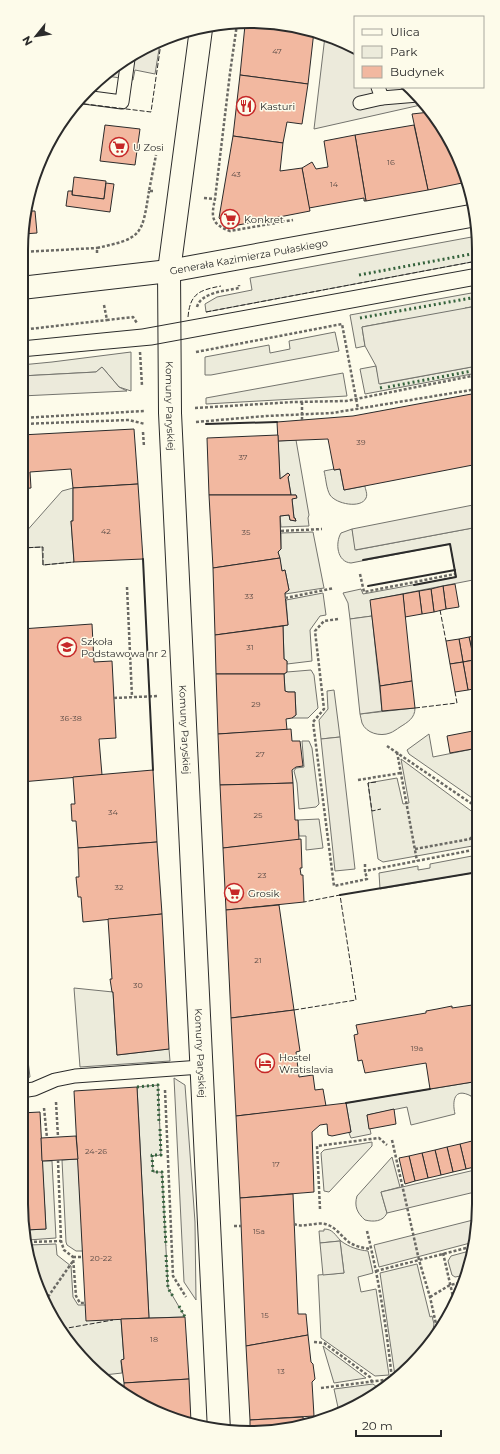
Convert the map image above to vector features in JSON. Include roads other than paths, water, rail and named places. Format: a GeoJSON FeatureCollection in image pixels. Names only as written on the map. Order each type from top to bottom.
{"type":"FeatureCollection","features":[{"type":"Feature","properties":{"kind":"street","name":"Komuny Paryskiej"},"geometry":{"type":"LineString","coordinates":[[200,34],[169,271],[170,413],[219,1424]]}},
{"type":"Feature","properties":{"kind":"street","name":"Generała Kazimierza Pułaskiego"},"geometry":{"type":"LineString","coordinates":[[28,287],[169,271],[469,216]]}},
{"type":"Feature","properties":{"kind":"lane"},"geometry":{"type":"LineString","coordinates":[[89,98],[122,102],[127,65]]}},
{"type":"Feature","properties":{"kind":"lane"},"geometry":{"type":"LineString","coordinates":[[360,104],[380,92],[409,95]]}},
{"type":"Feature","properties":{"kind":"lane"},"geometry":{"type":"LineString","coordinates":[[28,1090],[34,1089],[55,1080],[75,1076],[201,1067]]}},
{"type":"Feature","properties":{"kind":"tram line"},"geometry":{"type":"LineString","coordinates":[[28,340],[142,329],[472,269]]}},
{"type":"Feature","properties":{"kind":"tram line"},"geometry":{"type":"LineString","coordinates":[[28,356],[152,345],[472,286]]}},
{"type":"Feature","properties":{"kind":"place","name":"Kasturi"},"geometry":{"type":"Point","coordinates":[246,106]}},
{"type":"Feature","properties":{"kind":"place","name":"U Zosi"},"geometry":{"type":"Point","coordinates":[119,147]}},
{"type":"Feature","properties":{"kind":"place","name":"Konkret"},"geometry":{"type":"Point","coordinates":[230,219]}},
{"type":"Feature","properties":{"kind":"place","name":"Szkoła Podstawowa nr 2"},"geometry":{"type":"Point","coordinates":[67,647]}},
{"type":"Feature","properties":{"kind":"place","name":"Grosik"},"geometry":{"type":"Point","coordinates":[234,893]}},
{"type":"Feature","properties":{"kind":"place","name":"Hostel Wratislavia"},"geometry":{"type":"Point","coordinates":[265,1063]}}]}
